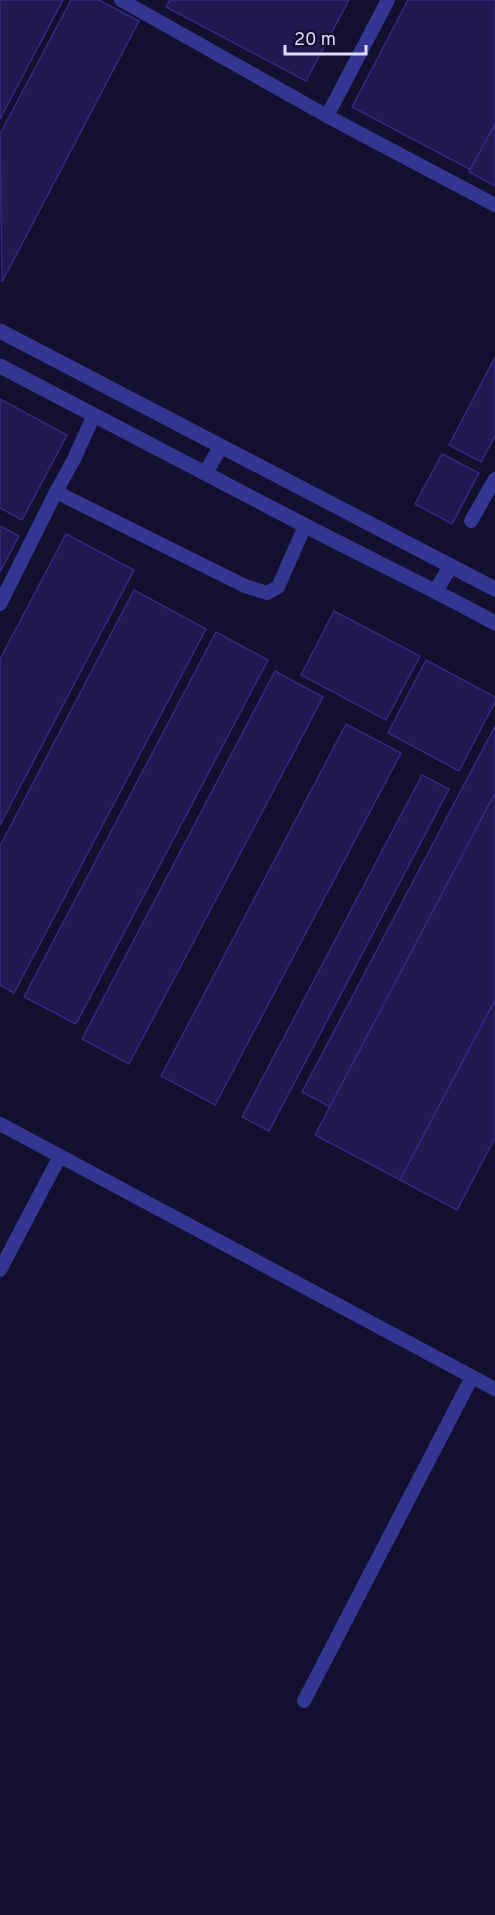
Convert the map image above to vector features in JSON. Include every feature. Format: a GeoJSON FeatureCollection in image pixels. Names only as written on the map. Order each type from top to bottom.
{"type":"FeatureCollection","features":[{"type":"Feature","properties":{"kind":"street"},"geometry":{"type":"LineString","coordinates":[[0,331],[495,589]]}},
{"type":"Feature","properties":{"kind":"street"},"geometry":{"type":"LineString","coordinates":[[0,366],[305,525],[436,590],[495,623]]}},
{"type":"Feature","properties":{"kind":"street"},"geometry":{"type":"LineString","coordinates":[[206,472],[222,446]]}},
{"type":"Feature","properties":{"kind":"street"},"geometry":{"type":"LineString","coordinates":[[436,590],[451,566]]}},
{"type":"Feature","properties":{"kind":"lane"},"geometry":{"type":"LineString","coordinates":[[121,0],[327,116],[495,206]]}},
{"type":"Feature","properties":{"kind":"lane"},"geometry":{"type":"LineString","coordinates":[[327,116],[388,0]]}},
{"type":"Feature","properties":{"kind":"lane"},"geometry":{"type":"LineString","coordinates":[[0,604],[94,415]]}},
{"type":"Feature","properties":{"kind":"lane"},"geometry":{"type":"LineString","coordinates":[[471,521],[495,479]]}},
{"type":"Feature","properties":{"kind":"lane"},"geometry":{"type":"LineString","coordinates":[[56,492],[245,586],[267,593],[278,587],[305,525]]}},
{"type":"Feature","properties":{"kind":"lane"},"geometry":{"type":"LineString","coordinates":[[482,501],[495,507]]}},
{"type":"Feature","properties":{"kind":"lane"},"geometry":{"type":"LineString","coordinates":[[0,1124],[495,1389]]}},
{"type":"Feature","properties":{"kind":"lane"},"geometry":{"type":"LineString","coordinates":[[0,1270],[60,1156]]}},
{"type":"Feature","properties":{"kind":"lane"},"geometry":{"type":"LineString","coordinates":[[304,1701],[472,1377]]}},
{"type":"Feature","properties":{"kind":"building"},"geometry":{"type":"Polygon","coordinates":[[[0,0],[63,0],[0,119],[0,0]]]}},
{"type":"Feature","properties":{"kind":"building"},"geometry":{"type":"Polygon","coordinates":[[[71,0],[99,0],[139,21],[2,282],[0,134],[71,0]]]}},
{"type":"Feature","properties":{"kind":"building"},"geometry":{"type":"Polygon","coordinates":[[[170,0],[349,0],[306,81],[166,7],[170,0]]]}},
{"type":"Feature","properties":{"kind":"building"},"geometry":{"type":"Polygon","coordinates":[[[408,0],[495,0],[495,124],[471,170],[352,107],[408,0]]]}},
{"type":"Feature","properties":{"kind":"building"},"geometry":{"type":"Polygon","coordinates":[[[495,124],[495,186],[469,172],[495,124]]]}},
{"type":"Feature","properties":{"kind":"building"},"geometry":{"type":"Polygon","coordinates":[[[495,357],[495,436],[481,462],[449,445],[495,357]]]}},
{"type":"Feature","properties":{"kind":"building"},"geometry":{"type":"Polygon","coordinates":[[[0,399],[67,435],[22,520],[0,508],[0,399]]]}},
{"type":"Feature","properties":{"kind":"building"},"geometry":{"type":"Polygon","coordinates":[[[442,454],[479,473],[452,524],[415,504],[442,454]]]}},
{"type":"Feature","properties":{"kind":"building"},"geometry":{"type":"Polygon","coordinates":[[[0,526],[19,536],[0,572],[0,526]]]}},
{"type":"Feature","properties":{"kind":"building"},"geometry":{"type":"Polygon","coordinates":[[[66,534],[134,570],[0,825],[0,659],[66,534]]]}},
{"type":"Feature","properties":{"kind":"building"},"geometry":{"type":"Polygon","coordinates":[[[134,590],[206,629],[14,993],[0,985],[0,846],[134,590]]]}},
{"type":"Feature","properties":{"kind":"building"},"geometry":{"type":"Polygon","coordinates":[[[334,611],[420,656],[386,720],[301,675],[334,611]]]}},
{"type":"Feature","properties":{"kind":"building"},"geometry":{"type":"Polygon","coordinates":[[[216,632],[268,660],[76,1024],[24,997],[216,632]]]}},
{"type":"Feature","properties":{"kind":"building"},"geometry":{"type":"Polygon","coordinates":[[[426,660],[495,697],[495,702],[459,771],[388,733],[426,660]]]}},
{"type":"Feature","properties":{"kind":"building"},"geometry":{"type":"Polygon","coordinates":[[[275,671],[323,697],[129,1064],[82,1039],[275,671]]]}},
{"type":"Feature","properties":{"kind":"building"},"geometry":{"type":"Polygon","coordinates":[[[346,724],[401,753],[215,1105],[161,1076],[346,724]]]}},
{"type":"Feature","properties":{"kind":"building"},"geometry":{"type":"Polygon","coordinates":[[[495,726],[495,793],[330,1107],[302,1092],[495,726]]]}},
{"type":"Feature","properties":{"kind":"building"},"geometry":{"type":"Polygon","coordinates":[[[422,775],[449,789],[269,1131],[242,1117],[422,775]]]}},
{"type":"Feature","properties":{"kind":"building"},"geometry":{"type":"Polygon","coordinates":[[[495,793],[495,1000],[400,1180],[315,1135],[495,793]]]}},
{"type":"Feature","properties":{"kind":"building"},"geometry":{"type":"Polygon","coordinates":[[[495,1000],[495,1138],[457,1210],[400,1180],[495,1000]]]}}]}
